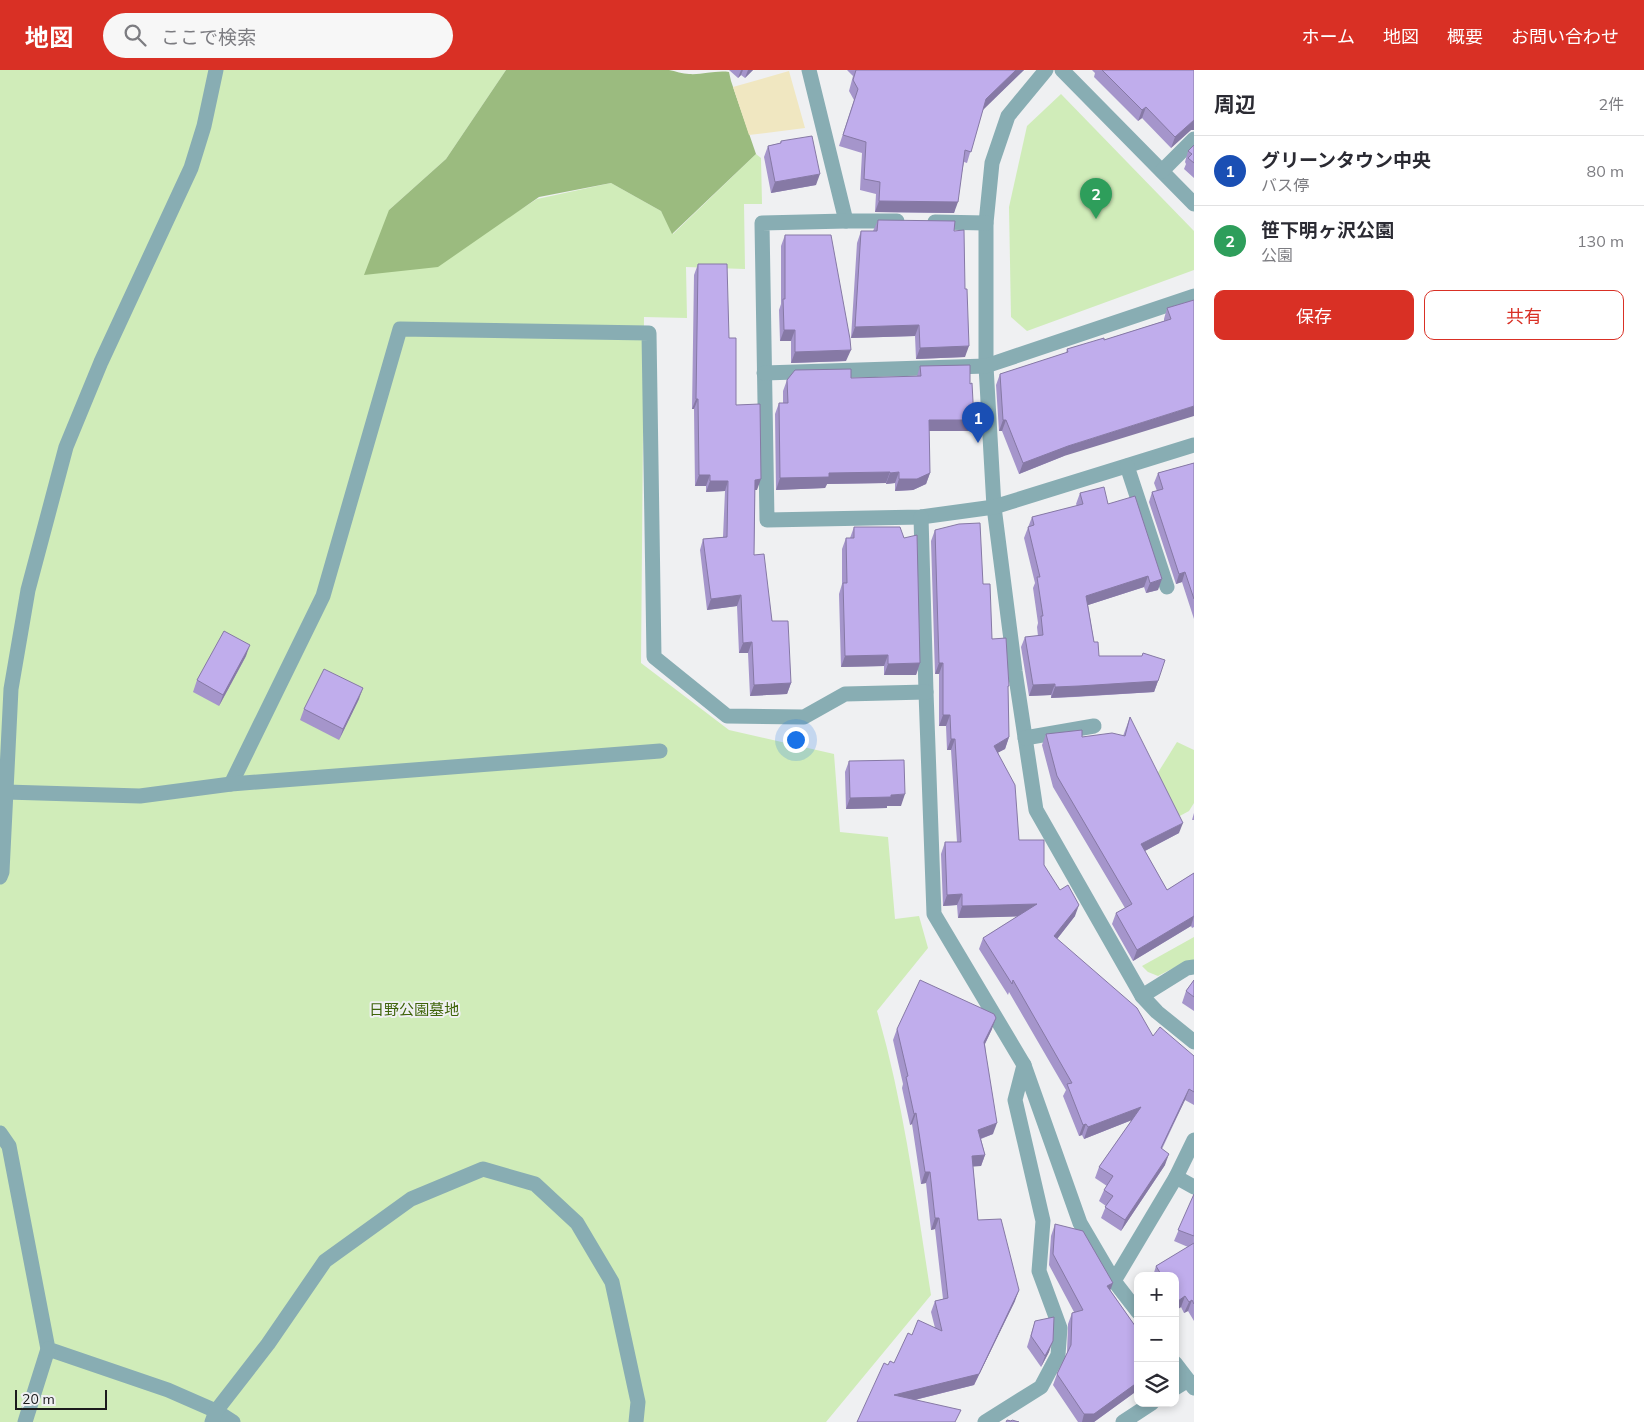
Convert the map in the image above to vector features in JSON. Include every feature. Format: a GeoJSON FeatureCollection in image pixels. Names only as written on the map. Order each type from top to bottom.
{"type":"FeatureCollection","features":[{"type":"Feature","properties":{"kind":"street"},"geometry":{"type":"LineString","coordinates":[[0,877],[2,872],[13,680],[28,590],[66,447],[101,362],[191,168],[204,126],[216,70]]}},
{"type":"Feature","properties":{"kind":"street"},"geometry":{"type":"LineString","coordinates":[[809,70],[846,221]]}},
{"type":"Feature","properties":{"kind":"street"},"geometry":{"type":"LineString","coordinates":[[1046,70],[1008,116],[992,163],[986,223],[986,366],[994,507],[1025,738],[1036,810],[1142,996],[1157,1012],[1194,1042]]}},
{"type":"Feature","properties":{"kind":"street"},"geometry":{"type":"LineString","coordinates":[[1062,70],[1194,204]]}},
{"type":"Feature","properties":{"kind":"street"},"geometry":{"type":"LineString","coordinates":[[1162,171],[1194,139]]}},
{"type":"Feature","properties":{"kind":"street"},"geometry":{"type":"LineString","coordinates":[[986,223],[846,221],[762,223],[766,520],[922,517],[994,507],[1194,445]]}},
{"type":"Feature","properties":{"kind":"street"},"geometry":{"type":"LineString","coordinates":[[764,372],[986,366],[1194,296]]}},
{"type":"Feature","properties":{"kind":"street"},"geometry":{"type":"LineString","coordinates":[[230,784],[323,596],[400,329],[649,333],[654,657],[727,716],[804,717],[845,694],[926,692]]}},
{"type":"Feature","properties":{"kind":"street"},"geometry":{"type":"LineString","coordinates":[[1127,466],[1167,587]]}},
{"type":"Feature","properties":{"kind":"street"},"geometry":{"type":"LineString","coordinates":[[922,517],[934,914],[1024,1065],[1080,1223],[1114,1281],[1134,1307]]}},
{"type":"Feature","properties":{"kind":"street"},"geometry":{"type":"LineString","coordinates":[[1025,738],[1094,726]]}},
{"type":"Feature","properties":{"kind":"street"},"geometry":{"type":"LineString","coordinates":[[6,792],[140,796],[230,784],[660,751]]}},
{"type":"Feature","properties":{"kind":"street"},"geometry":{"type":"LineString","coordinates":[[1142,996],[1186,968],[1194,967]]}},
{"type":"Feature","properties":{"kind":"street"},"geometry":{"type":"LineString","coordinates":[[985,1422],[1041,1387],[1058,1355],[1060,1328],[1039,1271],[1043,1221],[1015,1100],[1024,1065]]}},
{"type":"Feature","properties":{"kind":"street"},"geometry":{"type":"LineString","coordinates":[[0,1133],[9,1146],[48,1349],[25,1422]]}},
{"type":"Feature","properties":{"kind":"street"},"geometry":{"type":"LineString","coordinates":[[1114,1281],[1176,1177],[1194,1140]]}},
{"type":"Feature","properties":{"kind":"street"},"geometry":{"type":"LineString","coordinates":[[214,1416],[268,1344],[325,1261],[411,1199],[484,1169],[535,1184],[577,1223],[612,1282],[638,1402],[636,1422]]}},
{"type":"Feature","properties":{"kind":"street"},"geometry":{"type":"LineString","coordinates":[[1176,1177],[1194,1187]]}},
{"type":"Feature","properties":{"kind":"street"},"geometry":{"type":"LineString","coordinates":[[48,1349],[168,1390],[214,1416],[233,1422]]}},
{"type":"Feature","properties":{"kind":"street"},"geometry":{"type":"LineString","coordinates":[[1179,1368],[1191,1384]]}},
{"type":"Feature","properties":{"kind":"street"},"geometry":{"type":"LineString","coordinates":[[1123,1422],[1146,1407]]}},
{"type":"Feature","properties":{"kind":"green space","name":"日野公園墓地"},"geometry":{"type":"Polygon","coordinates":[[[0,70],[506,70],[446,159],[389,210],[501,222],[537,199],[611,183],[661,211],[673,234],[756,154],[761,158],[762,204],[744,204],[745,269],[686,267],[687,318],[644,317],[641,663],[729,730],[834,754],[840,832],[888,837],[895,919],[919,916],[928,948],[877,1011],[902,1117],[931,1295],[826,1422],[0,1422],[0,70]]]}},
{"type":"Feature","properties":{"kind":"green space"},"geometry":{"type":"Polygon","coordinates":[[[506,70],[669,70],[684,74],[729,72],[756,154],[672,234],[661,211],[611,183],[539,197],[438,267],[364,275],[389,210],[446,159],[506,70]]]}},
{"type":"Feature","properties":{"kind":"green space"},"geometry":{"type":"Polygon","coordinates":[[[1061,94],[1194,231],[1194,270],[1027,331],[1011,317],[1009,207],[1027,126],[1061,94]]]}},
{"type":"Feature","properties":{"kind":"green space"},"geometry":{"type":"Polygon","coordinates":[[[1177,742],[1194,750],[1194,803],[1189,811],[1176,818],[1154,779],[1177,742]]]}},
{"type":"Feature","properties":{"kind":"green space"},"geometry":{"type":"Polygon","coordinates":[[[1194,937],[1194,961],[1187,961],[1158,976],[1148,972],[1142,966],[1194,937]]]}},
{"type":"Feature","properties":{"kind":"sand"},"geometry":{"type":"Polygon","coordinates":[[[789,71],[805,128],[749,135],[733,87],[789,71]]]}},
{"type":"Feature","properties":{"kind":"building"},"geometry":{"type":"Polygon","coordinates":[[[856,70],[1016,70],[986,99],[971,152],[965,150],[958,202],[879,201],[880,182],[864,179],[866,142],[843,135],[858,89],[853,80],[856,70]]]}},
{"type":"Feature","properties":{"kind":"building"},"geometry":{"type":"Polygon","coordinates":[[[1102,70],[1194,70],[1194,120],[1175,137],[1146,107],[1142,110],[1102,70]]]}},
{"type":"Feature","properties":{"kind":"building"},"geometry":{"type":"Polygon","coordinates":[[[812,136],[820,174],[775,182],[768,146],[781,143],[781,141],[812,136]]]}},
{"type":"Feature","properties":{"kind":"building"},"geometry":{"type":"Polygon","coordinates":[[[1194,145],[1194,163],[1188,158],[1192,154],[1188,151],[1194,145]]]}},
{"type":"Feature","properties":{"kind":"building"},"geometry":{"type":"Polygon","coordinates":[[[878,220],[955,221],[954,231],[964,230],[965,289],[967,289],[969,346],[920,348],[919,325],[855,327],[861,231],[877,231],[878,220]]]}},
{"type":"Feature","properties":{"kind":"building"},"geometry":{"type":"Polygon","coordinates":[[[785,235],[831,235],[851,350],[795,352],[795,330],[784,330],[785,235]]]}},
{"type":"Feature","properties":{"kind":"building"},"geometry":{"type":"Polygon","coordinates":[[[698,264],[727,264],[729,338],[736,338],[736,405],[760,404],[761,479],[755,480],[754,555],[764,554],[772,621],[788,621],[791,683],[754,685],[752,642],[743,643],[741,595],[711,599],[703,539],[727,537],[728,481],[710,481],[710,475],[699,475],[698,399],[696,399],[698,264]]]}},
{"type":"Feature","properties":{"kind":"building"},"geometry":{"type":"Polygon","coordinates":[[[1194,300],[1194,406],[1068,446],[1023,463],[1006,420],[1003,420],[1000,374],[1068,352],[1067,349],[1104,338],[1104,340],[1171,319],[1167,308],[1194,300]]]}},
{"type":"Feature","properties":{"kind":"building"},"geometry":{"type":"Polygon","coordinates":[[[970,365],[974,420],[929,420],[930,473],[917,479],[899,479],[899,472],[829,473],[829,477],[780,478],[779,403],[788,403],[787,380],[795,370],[851,369],[851,378],[921,376],[920,366],[970,365]]]}},
{"type":"Feature","properties":{"kind":"building"},"geometry":{"type":"Polygon","coordinates":[[[1194,463],[1194,599],[1185,572],[1179,574],[1152,492],[1163,489],[1158,473],[1194,463]]]}},
{"type":"Feature","properties":{"kind":"building"},"geometry":{"type":"Polygon","coordinates":[[[1104,487],[1108,504],[1135,496],[1162,579],[1150,583],[1148,576],[1086,596],[1094,642],[1098,642],[1099,656],[1142,656],[1143,653],[1165,660],[1158,681],[1055,687],[1055,684],[1033,685],[1025,637],[1043,635],[1041,616],[1043,616],[1037,577],[1040,577],[1028,527],[1034,525],[1032,517],[1083,504],[1080,493],[1104,487]]]}},
{"type":"Feature","properties":{"kind":"building"},"geometry":{"type":"Polygon","coordinates":[[[980,523],[983,584],[990,584],[992,639],[1006,638],[1009,686],[1009,737],[994,746],[1015,785],[1019,840],[1044,840],[1044,865],[1060,890],[1068,885],[1079,905],[1054,936],[1137,1008],[1153,1036],[1160,1027],[1194,1056],[1194,1092],[1189,1089],[1161,1148],[1169,1154],[1125,1220],[1105,1207],[1113,1196],[1104,1190],[1113,1176],[1099,1167],[1141,1107],[1088,1127],[1086,1124],[1083,1125],[1067,1084],[1072,1083],[1013,980],[1012,984],[983,938],[1037,904],[962,906],[962,894],[947,895],[945,842],[961,842],[955,739],[951,739],[950,715],[943,715],[943,663],[939,663],[935,530],[959,524],[980,523]]]}},
{"type":"Feature","properties":{"kind":"building"},"geometry":{"type":"Polygon","coordinates":[[[854,527],[900,527],[904,538],[917,535],[920,663],[888,664],[888,655],[845,656],[843,583],[847,583],[846,538],[854,538],[854,527]]]}},
{"type":"Feature","properties":{"kind":"building"},"geometry":{"type":"Polygon","coordinates":[[[224,631],[250,645],[223,695],[197,680],[224,631]]]}},
{"type":"Feature","properties":{"kind":"building"},"geometry":{"type":"Polygon","coordinates":[[[324,669],[363,688],[343,729],[304,709],[324,669]]]}},
{"type":"Feature","properties":{"kind":"building"},"geometry":{"type":"Polygon","coordinates":[[[1130,717],[1183,823],[1141,844],[1167,890],[1194,873],[1194,916],[1137,950],[1116,913],[1132,904],[1057,776],[1046,734],[1082,730],[1082,737],[1112,733],[1125,736],[1130,717]]]}},
{"type":"Feature","properties":{"kind":"building"},"geometry":{"type":"Polygon","coordinates":[[[904,760],[905,794],[891,795],[891,797],[850,798],[849,761],[904,760]]]}},
{"type":"Feature","properties":{"kind":"building"},"geometry":{"type":"Polygon","coordinates":[[[920,980],[994,1014],[996,1018],[984,1042],[997,1123],[978,1130],[985,1155],[972,1156],[978,1220],[1001,1219],[1019,1290],[979,1374],[894,1395],[961,1410],[955,1422],[857,1422],[884,1363],[888,1365],[890,1361],[894,1363],[908,1333],[912,1335],[918,1320],[942,1331],[935,1301],[948,1298],[939,1218],[935,1218],[930,1172],[925,1172],[916,1113],[914,1114],[906,1077],[908,1076],[897,1029],[920,980]]]}},
{"type":"Feature","properties":{"kind":"building"},"geometry":{"type":"Polygon","coordinates":[[[1194,980],[1194,997],[1186,991],[1194,980]]]}},
{"type":"Feature","properties":{"kind":"building"},"geometry":{"type":"Polygon","coordinates":[[[1194,1194],[1194,1236],[1178,1230],[1194,1194]]]}},
{"type":"Feature","properties":{"kind":"building"},"geometry":{"type":"Polygon","coordinates":[[[1055,1224],[1083,1231],[1113,1283],[1107,1286],[1134,1324],[1134,1385],[1094,1414],[1084,1414],[1057,1374],[1071,1345],[1072,1313],[1083,1310],[1053,1254],[1055,1224]]]}},
{"type":"Feature","properties":{"kind":"building"},"geometry":{"type":"Polygon","coordinates":[[[1194,1243],[1194,1304],[1192,1300],[1189,1302],[1185,1296],[1179,1300],[1179,1272],[1160,1272],[1156,1266],[1194,1243]]]}},
{"type":"Feature","properties":{"kind":"building"},"geometry":{"type":"Polygon","coordinates":[[[1054,1317],[1053,1341],[1045,1356],[1031,1336],[1035,1321],[1054,1317]]]}},
{"type":"Feature","properties":{"kind":"place","name":"笹下明ヶ沢公園"},"geometry":{"type":"Point","coordinates":[1096,219]}},
{"type":"Feature","properties":{"kind":"place","name":"グリーンタウン中央"},"geometry":{"type":"Point","coordinates":[978,443]}}]}
